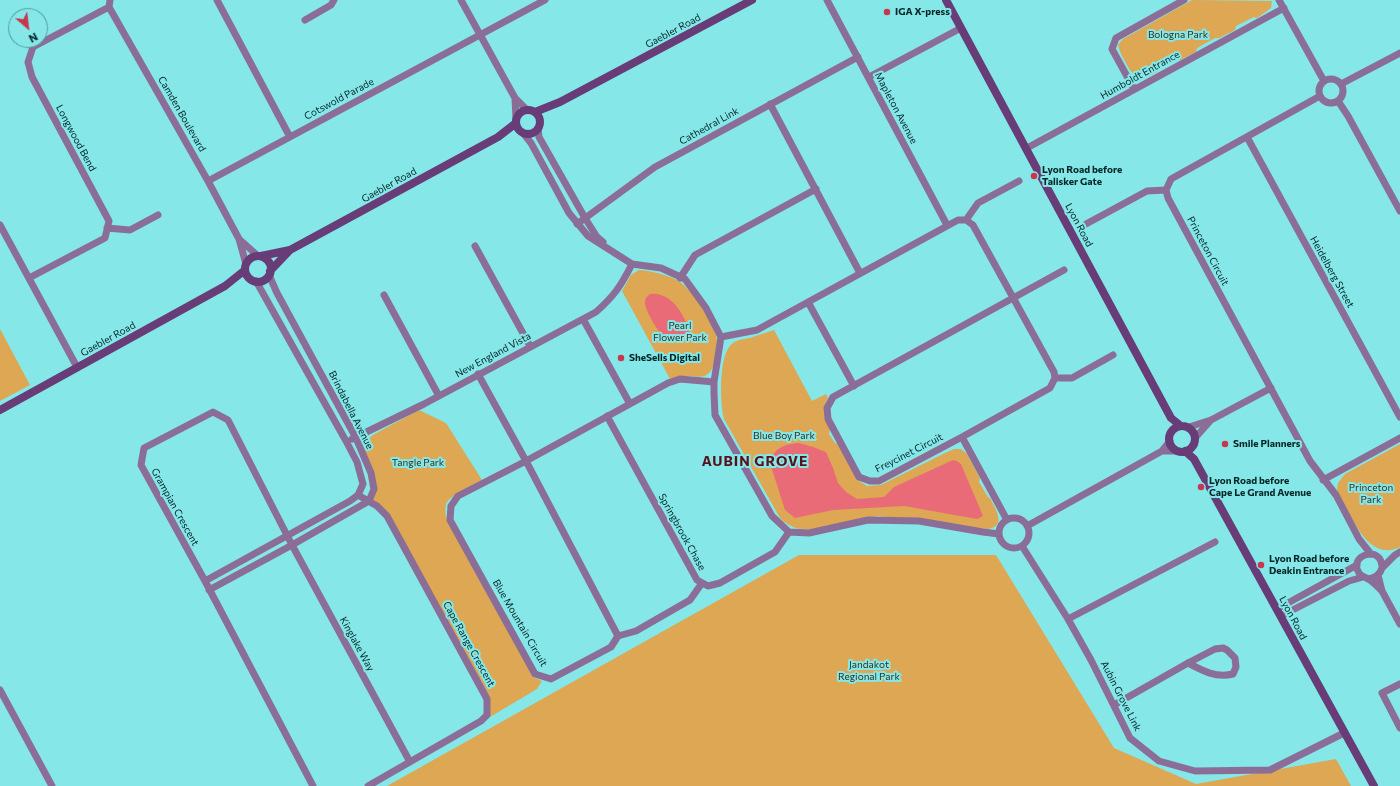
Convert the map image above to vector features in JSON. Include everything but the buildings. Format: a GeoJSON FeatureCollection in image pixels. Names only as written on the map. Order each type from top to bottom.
{"type":"FeatureCollection","features":[{"type":"Feature","properties":{"kind":"street"},"geometry":{"type":"LineString","coordinates":[[217,0],[290,136]]}},
{"type":"Feature","properties":{"kind":"street"},"geometry":{"type":"LineString","coordinates":[[305,20],[331,5],[334,0]]}},
{"type":"Feature","properties":{"kind":"street"},"geometry":{"type":"LineString","coordinates":[[460,0],[515,98],[531,111],[539,124],[539,137],[597,237],[629,262]]}},
{"type":"Feature","properties":{"kind":"street","name":"Cotswold Parade"},"geometry":{"type":"LineString","coordinates":[[208,180],[545,0]]}},
{"type":"Feature","properties":{"kind":"street","name":"Gaebler Road"},"geometry":{"type":"LineString","coordinates":[[531,111],[560,102],[752,0]]}},
{"type":"Feature","properties":{"kind":"street","name":"Mapleton Avenue"},"geometry":{"type":"LineString","coordinates":[[827,0],[947,225]]}},
{"type":"Feature","properties":{"kind":"street","name":"Lyon Road"},"geometry":{"type":"LineString","coordinates":[[946,0],[1171,418],[1185,427]]}},
{"type":"Feature","properties":{"kind":"street"},"geometry":{"type":"LineString","coordinates":[[1134,89],[1112,49],[1116,38],[1184,0]]}},
{"type":"Feature","properties":{"kind":"street"},"geometry":{"type":"LineString","coordinates":[[1279,0],[1324,81]]}},
{"type":"Feature","properties":{"kind":"street","name":"Camden Boulevard"},"geometry":{"type":"LineString","coordinates":[[109,3],[208,180],[239,239],[246,267]]}},
{"type":"Feature","properties":{"kind":"street","name":"Longwood Bend"},"geometry":{"type":"LineString","coordinates":[[107,228],[108,221],[32,77],[28,62],[33,47],[109,3]]}},
{"type":"Feature","properties":{"kind":"street","name":"Humboldt Entrance"},"geometry":{"type":"LineString","coordinates":[[1027,148],[1284,8]]}},
{"type":"Feature","properties":{"kind":"street"},"geometry":{"type":"LineString","coordinates":[[869,77],[961,28]]}},
{"type":"Feature","properties":{"kind":"street"},"geometry":{"type":"LineString","coordinates":[[1341,84],[1400,53]]}},
{"type":"Feature","properties":{"kind":"street","name":"Cathedral Link"},"geometry":{"type":"LineString","coordinates":[[577,224],[655,167],[858,57]]}},
{"type":"Feature","properties":{"kind":"street"},"geometry":{"type":"LineString","coordinates":[[1329,79],[1336,80],[1341,84],[1343,89],[1342,96],[1338,101],[1332,103],[1324,102],[1318,91],[1320,85],[1324,81],[1329,79]]}},
{"type":"Feature","properties":{"kind":"street"},"geometry":{"type":"LineString","coordinates":[[1086,224],[1147,191],[1166,190],[1171,179],[1320,96]]}},
{"type":"Feature","properties":{"kind":"street"},"geometry":{"type":"LineString","coordinates":[[515,98],[516,121],[522,132],[531,143],[569,213],[577,224],[588,236],[629,262],[661,268],[685,279],[706,308],[721,337],[714,382],[715,415],[772,516],[789,532],[808,532],[868,520],[919,521],[999,534]]}},
{"type":"Feature","properties":{"kind":"street"},"geometry":{"type":"LineString","coordinates":[[1338,101],[1348,116],[1400,211]]}},
{"type":"Feature","properties":{"kind":"street","name":"Gaebler Road"},"geometry":{"type":"LineString","coordinates":[[539,124],[560,102]]}},
{"type":"Feature","properties":{"kind":"street"},"geometry":{"type":"LineString","coordinates":[[770,104],[860,273]]}},
{"type":"Feature","properties":{"kind":"street"},"geometry":{"type":"LineString","coordinates":[[516,121],[520,113],[531,111]]}},
{"type":"Feature","properties":{"kind":"street","name":"Gaebler Road"},"geometry":{"type":"LineString","coordinates":[[260,256],[290,250],[498,137],[516,121]]}},
{"type":"Feature","properties":{"kind":"street"},"geometry":{"type":"LineString","coordinates":[[522,132],[531,134],[539,124]]}},
{"type":"Feature","properties":{"kind":"street","name":"Gaebler Road"},"geometry":{"type":"LineString","coordinates":[[498,137],[522,132]]}},
{"type":"Feature","properties":{"kind":"street","name":"Heidelberg Street"},"geometry":{"type":"LineString","coordinates":[[1247,137],[1400,417]]}},
{"type":"Feature","properties":{"kind":"street"},"geometry":{"type":"LineString","coordinates":[[966,220],[978,203],[1020,181]]}},
{"type":"Feature","properties":{"kind":"street"},"geometry":{"type":"LineString","coordinates":[[680,278],[695,255],[816,189]]}},
{"type":"Feature","properties":{"kind":"street","name":"Princeton Circuit"},"geometry":{"type":"LineString","coordinates":[[1166,190],[1168,198],[1310,461],[1336,495],[1359,539],[1371,554]]}},
{"type":"Feature","properties":{"kind":"street"},"geometry":{"type":"LineString","coordinates":[[29,278],[105,238],[107,228],[130,230],[158,215]]}},
{"type":"Feature","properties":{"kind":"street"},"geometry":{"type":"LineString","coordinates":[[721,337],[757,330],[947,225],[958,220],[966,220],[973,225],[1054,372],[1055,378],[1072,378],[1113,355]]}},
{"type":"Feature","properties":{"kind":"street"},"geometry":{"type":"LineString","coordinates":[[0,225],[77,367]]}},
{"type":"Feature","properties":{"kind":"street","name":"Camden Boulevard"},"geometry":{"type":"LineString","coordinates":[[239,239],[260,256]]}},
{"type":"Feature","properties":{"kind":"street"},"geometry":{"type":"LineString","coordinates":[[475,246],[530,346]]}},
{"type":"Feature","properties":{"kind":"street","name":"Gaebler Road"},"geometry":{"type":"LineString","coordinates":[[270,273],[290,250]]}},
{"type":"Feature","properties":{"kind":"street"},"geometry":{"type":"LineString","coordinates":[[260,256],[265,258],[270,263],[270,273],[263,281],[252,280],[246,267],[250,259],[260,256]]}},
{"type":"Feature","properties":{"kind":"street","name":"New England Vista"},"geometry":{"type":"LineString","coordinates":[[346,441],[356,438],[439,396],[596,312],[610,299],[623,282],[629,262]]}},
{"type":"Feature","properties":{"kind":"street","name":"Gaebler Road"},"geometry":{"type":"LineString","coordinates":[[0,410],[225,286],[246,267]]}},
{"type":"Feature","properties":{"kind":"street","name":"Freycinet Circuit"},"geometry":{"type":"LineString","coordinates":[[1055,378],[1050,388],[879,481],[870,481],[859,477],[828,419],[827,408],[833,398],[1064,270]]}},
{"type":"Feature","properties":{"kind":"street","name":"Brindabella Avenue"},"geometry":{"type":"LineString","coordinates":[[270,273],[277,293],[356,438],[371,473],[374,488],[369,501]]}},
{"type":"Feature","properties":{"kind":"street","name":"Gaebler Road"},"geometry":{"type":"LineString","coordinates":[[225,286],[252,280]]}},
{"type":"Feature","properties":{"kind":"street","name":"Brindabella Avenue"},"geometry":{"type":"LineString","coordinates":[[252,280],[357,462],[363,484],[358,495]]}},
{"type":"Feature","properties":{"kind":"street"},"geometry":{"type":"LineString","coordinates":[[384,295],[439,396]]}},
{"type":"Feature","properties":{"kind":"street"},"geometry":{"type":"LineString","coordinates":[[808,302],[854,386]]}},
{"type":"Feature","properties":{"kind":"street"},"geometry":{"type":"LineString","coordinates":[[583,319],[630,404]]}},
{"type":"Feature","properties":{"kind":"street"},"geometry":{"type":"LineString","coordinates":[[478,374],[526,461],[618,636],[636,631],[690,600],[702,583]]}},
{"type":"Feature","properties":{"kind":"street","name":"Blue Mountain Circuit"},"geometry":{"type":"LineString","coordinates":[[618,636],[611,646],[551,679],[535,674],[450,520],[451,506],[458,496],[526,461],[668,382],[680,379],[714,382]]}},
{"type":"Feature","properties":{"kind":"street"},"geometry":{"type":"LineString","coordinates":[[1162,451],[1173,430],[1211,420],[1271,388]]}},
{"type":"Feature","properties":{"kind":"street","name":"Grampian Crescent"},"geometry":{"type":"LineString","coordinates":[[205,581],[141,465],[144,448],[213,412],[228,420],[288,535]]}},
{"type":"Feature","properties":{"kind":"street","name":"Springbrook Chase"},"geometry":{"type":"LineString","coordinates":[[607,416],[697,580],[708,586],[720,584],[775,552],[789,532]]}},
{"type":"Feature","properties":{"kind":"street"},"geometry":{"type":"LineString","coordinates":[[1171,418],[1171,446],[1185,450]]}},
{"type":"Feature","properties":{"kind":"street"},"geometry":{"type":"LineString","coordinates":[[1027,526],[1162,451],[1185,450],[1211,420]]}},
{"type":"Feature","properties":{"kind":"street"},"geometry":{"type":"LineString","coordinates":[[1185,427],[1195,434],[1195,438]]}},
{"type":"Feature","properties":{"kind":"street"},"geometry":{"type":"LineString","coordinates":[[962,437],[1007,520]]}},
{"type":"Feature","properties":{"kind":"street"},"geometry":{"type":"LineString","coordinates":[[1324,480],[1400,438]]}},
{"type":"Feature","properties":{"kind":"street","name":"Lyon Road"},"geometry":{"type":"LineString","coordinates":[[1185,450],[1194,459],[1374,786]]}},
{"type":"Feature","properties":{"kind":"street"},"geometry":{"type":"LineString","coordinates":[[313,786],[205,581],[350,501],[358,495]]}},
{"type":"Feature","properties":{"kind":"street","name":"Cape Range Crescent"},"geometry":{"type":"LineString","coordinates":[[358,495],[377,506],[388,516],[487,699],[487,715],[481,721],[368,786]]}},
{"type":"Feature","properties":{"kind":"street"},"geometry":{"type":"LineString","coordinates":[[209,590],[369,501]]}},
{"type":"Feature","properties":{"kind":"street"},"geometry":{"type":"LineString","coordinates":[[1011,518],[1020,519],[1024,521],[1027,526],[1029,534],[1028,539],[1022,546],[1012,548],[1003,543],[999,534],[1001,526],[1007,520],[1011,518]]}},
{"type":"Feature","properties":{"kind":"street","name":"Kinglake Way"},"geometry":{"type":"LineString","coordinates":[[288,535],[292,545],[410,762]]}},
{"type":"Feature","properties":{"kind":"street","name":"Princeton Circuit"},"geometry":{"type":"LineString","coordinates":[[1358,562],[1359,539]]}},
{"type":"Feature","properties":{"kind":"street"},"geometry":{"type":"LineString","coordinates":[[1068,619],[1215,542]]}},
{"type":"Feature","properties":{"kind":"street","name":"Aubin Grove Link"},"geometry":{"type":"LineString","coordinates":[[1022,546],[1068,619],[1091,660],[1130,738],[1159,761],[1195,771],[1270,770],[1344,733]]}},
{"type":"Feature","properties":{"kind":"street"},"geometry":{"type":"LineString","coordinates":[[1279,613],[1358,562],[1365,555],[1371,554],[1378,557],[1397,553]]}},
{"type":"Feature","properties":{"kind":"street"},"geometry":{"type":"LineString","coordinates":[[1279,613],[1349,581],[1373,578],[1378,575],[1382,568],[1397,553]]}},
{"type":"Feature","properties":{"kind":"street"},"geometry":{"type":"LineString","coordinates":[[1378,557],[1382,568]]}},
{"type":"Feature","properties":{"kind":"street"},"geometry":{"type":"LineString","coordinates":[[1358,562],[1358,572],[1382,591]]}},
{"type":"Feature","properties":{"kind":"street"},"geometry":{"type":"LineString","coordinates":[[1378,575],[1382,591],[1400,624]]}},
{"type":"Feature","properties":{"kind":"street"},"geometry":{"type":"LineString","coordinates":[[1114,706],[1188,663],[1215,649],[1223,648],[1227,650],[1235,658],[1236,667],[1233,674],[1214,675],[1204,672],[1188,663]]}},
{"type":"Feature","properties":{"kind":"street"},"geometry":{"type":"LineString","coordinates":[[1400,684],[1382,694],[1400,728]]}},
{"type":"Feature","properties":{"kind":"street"},"geometry":{"type":"LineString","coordinates":[[0,690],[52,786]]}},
{"type":"Feature","properties":{"kind":"green space","name":"Bologna Park"},"geometry":{"type":"Polygon","coordinates":[[[1192,0],[1272,1],[1271,8],[1257,18],[1254,17],[1236,26],[1235,30],[1219,38],[1215,38],[1197,48],[1196,52],[1180,60],[1177,58],[1157,68],[1157,72],[1152,75],[1143,78],[1136,77],[1127,65],[1118,45],[1123,39],[1192,0]]]}},
{"type":"Feature","properties":{"kind":"green space","name":"Pearl Flower Park"},"geometry":{"type":"Polygon","coordinates":[[[639,270],[671,277],[680,282],[690,291],[705,312],[713,326],[717,340],[713,367],[707,375],[702,377],[687,376],[670,379],[622,291],[631,275],[639,270]]]}},
{"type":"Feature","properties":{"kind":"green space"},"geometry":{"type":"Polygon","coordinates":[[[0,329],[30,385],[0,401],[0,329]]]}},
{"type":"Feature","properties":{"kind":"green space","name":"Blue Boy Park"},"geometry":{"type":"Polygon","coordinates":[[[774,330],[812,401],[826,394],[828,398],[824,414],[830,429],[829,434],[835,443],[839,444],[859,481],[867,486],[881,485],[945,453],[954,449],[961,449],[967,454],[980,478],[979,482],[995,508],[998,517],[997,525],[993,528],[987,529],[878,516],[813,529],[799,529],[787,524],[780,518],[724,419],[721,391],[721,379],[728,348],[737,341],[774,330]]]}},
{"type":"Feature","properties":{"kind":"green space","name":"Tangle Park"},"geometry":{"type":"Polygon","coordinates":[[[419,410],[446,423],[482,480],[468,487],[448,501],[445,512],[446,518],[533,677],[542,681],[537,689],[490,717],[489,699],[389,514],[372,500],[364,449],[366,441],[373,435],[419,410]]]}},
{"type":"Feature","properties":{"kind":"green space","name":"Princeton Park"},"geometry":{"type":"Polygon","coordinates":[[[1400,444],[1400,547],[1388,550],[1378,548],[1369,542],[1361,533],[1337,490],[1338,483],[1345,474],[1400,444]]]}},
{"type":"Feature","properties":{"kind":"green space","name":"Jandakot Regional Park"},"geometry":{"type":"Polygon","coordinates":[[[799,555],[996,555],[1114,748],[1196,784],[1336,759],[1351,786],[387,786],[799,555]]]}},
{"type":"Feature","properties":{"kind":"shaded area"},"geometry":{"type":"Polygon","coordinates":[[[650,294],[662,295],[676,306],[688,326],[689,333],[687,335],[679,339],[672,340],[661,334],[645,305],[645,299],[650,294]]]}},
{"type":"Feature","properties":{"kind":"shaded area"},"geometry":{"type":"Polygon","coordinates":[[[799,443],[826,452],[838,483],[846,492],[857,499],[884,497],[894,487],[953,460],[957,461],[961,464],[983,516],[977,519],[904,506],[833,510],[795,518],[785,510],[770,463],[777,450],[789,444],[799,443]]]}},
{"type":"Feature","properties":{"kind":"place","name":"IGA X-press"},"geometry":{"type":"Point","coordinates":[887,12]}},
{"type":"Feature","properties":{"kind":"place","name":"Lyon Road before Talisker Gate"},"geometry":{"type":"Point","coordinates":[1034,176]}},
{"type":"Feature","properties":{"kind":"place","name":"SheSells Digital"},"geometry":{"type":"Point","coordinates":[621,358]}},
{"type":"Feature","properties":{"kind":"place","name":"Smile Planners"},"geometry":{"type":"Point","coordinates":[1225,444]}},
{"type":"Feature","properties":{"kind":"place","name":"Lyon Road before Cape Le Grand Avenue"},"geometry":{"type":"Point","coordinates":[1201,487]}},
{"type":"Feature","properties":{"kind":"place","name":"Lyon Road before Deakin Entrance"},"geometry":{"type":"Point","coordinates":[1261,565]}},
{"type":"Feature","properties":{"kind":"district","name":"AUBIN GROVE"},"geometry":{"type":"Point","coordinates":[755,461]}}]}
